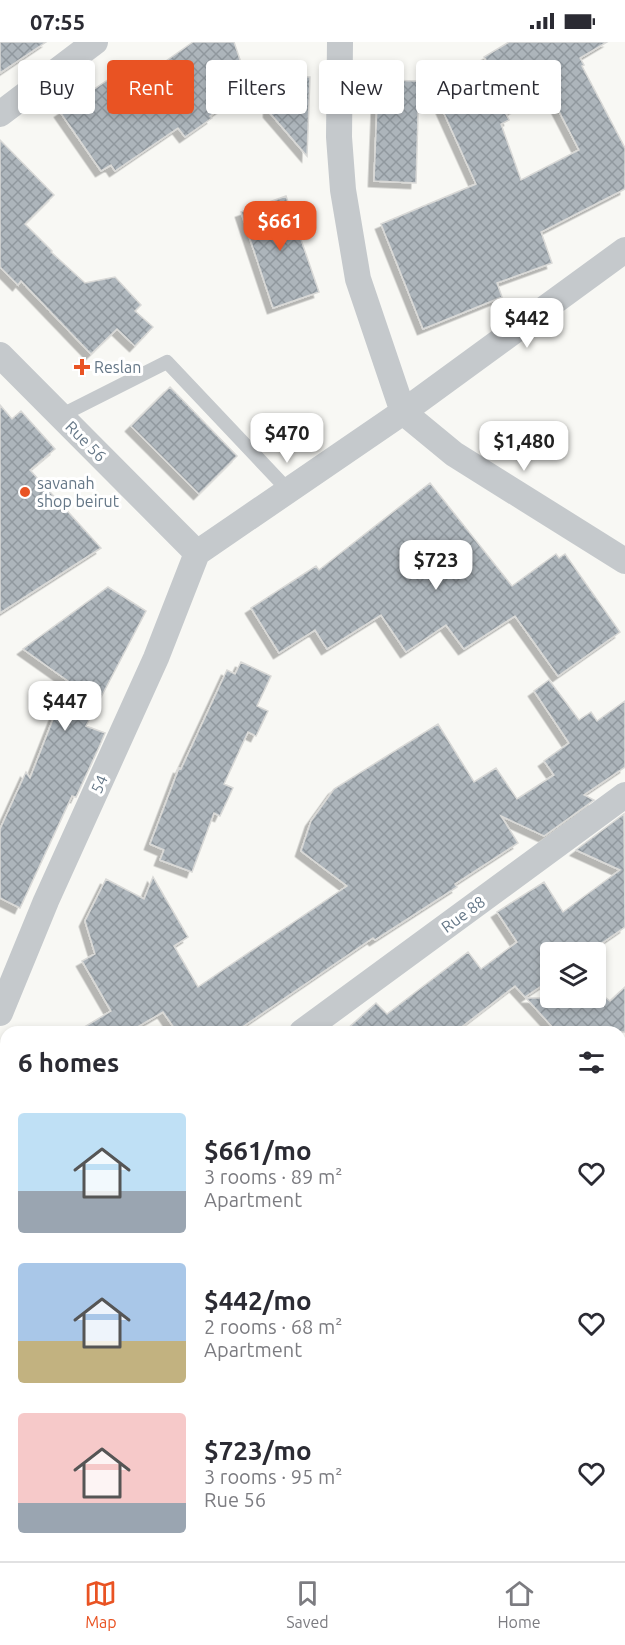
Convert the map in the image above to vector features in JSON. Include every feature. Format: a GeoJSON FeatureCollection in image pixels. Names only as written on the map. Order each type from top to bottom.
{"type":"FeatureCollection","features":[{"type":"Feature","properties":{"kind":"street"},"geometry":{"type":"LineString","coordinates":[[0,114],[95,42]]}},
{"type":"Feature","properties":{"kind":"street"},"geometry":{"type":"LineString","coordinates":[[340,42],[339,126],[343,190],[358,279],[403,412],[454,454],[625,561]]}},
{"type":"Feature","properties":{"kind":"street"},"geometry":{"type":"LineString","coordinates":[[196,553],[403,412],[625,250]]}},
{"type":"Feature","properties":{"kind":"street","name":"Rue 56"},"geometry":{"type":"LineString","coordinates":[[0,356],[196,553]]}},
{"type":"Feature","properties":{"kind":"street","name":"54"},"geometry":{"type":"LineString","coordinates":[[0,1013],[46,901],[156,658],[196,553]]}},
{"type":"Feature","properties":{"kind":"street","name":"Rue 88"},"geometry":{"type":"LineString","coordinates":[[310,1026],[625,795]]}},
{"type":"Feature","properties":{"kind":"lane"},"geometry":{"type":"LineString","coordinates":[[60,416],[167,362],[288,490]]}},
{"type":"Feature","properties":{"kind":"building"},"geometry":{"type":"Polygon","coordinates":[[[0,42],[46,42],[18,60],[0,73],[0,42]]]}},
{"type":"Feature","properties":{"kind":"building"},"geometry":{"type":"Polygon","coordinates":[[[193,42],[234,42],[240,60],[206,60],[206,114],[213,114],[210,116],[212,118],[185,137],[178,128],[115,171],[111,165],[101,171],[61,114],[95,114],[95,89],[107,80],[107,114],[194,114],[194,60],[167,60],[193,42]]]}},
{"type":"Feature","properties":{"kind":"building"},"geometry":{"type":"Polygon","coordinates":[[[509,42],[607,42],[580,58],[625,148],[625,189],[541,232],[552,263],[497,283],[502,297],[423,329],[381,224],[476,184],[444,114],[506,114],[509,120],[501,124],[521,180],[579,150],[560,114],[561,60],[486,60],[484,57],[509,42]]]}},
{"type":"Feature","properties":{"kind":"building"},"geometry":{"type":"Polygon","coordinates":[[[307,77],[310,77],[307,156],[271,114],[307,114],[307,77]]]}},
{"type":"Feature","properties":{"kind":"building"},"geometry":{"type":"Polygon","coordinates":[[[404,81],[416,81],[416,114],[418,114],[416,183],[374,181],[377,114],[404,114],[404,81]]]}},
{"type":"Feature","properties":{"kind":"building"},"geometry":{"type":"Polygon","coordinates":[[[0,140],[54,195],[25,224],[85,283],[115,277],[141,305],[135,311],[153,327],[135,346],[117,329],[91,354],[21,281],[18,285],[0,267],[0,140]]]}},
{"type":"Feature","properties":{"kind":"building"},"geometry":{"type":"Polygon","coordinates":[[[286,196],[319,292],[273,308],[241,212],[286,196]]]}},
{"type":"Feature","properties":{"kind":"building"},"geometry":{"type":"Polygon","coordinates":[[[170,387],[237,456],[199,494],[131,426],[170,387]]]}},
{"type":"Feature","properties":{"kind":"building","name":"savanah shop beirut"},"geometry":{"type":"Polygon","coordinates":[[[0,405],[12,419],[21,411],[55,449],[30,470],[101,548],[0,613],[0,405]]]}},
{"type":"Feature","properties":{"kind":"building"},"geometry":{"type":"Polygon","coordinates":[[[430,483],[512,586],[556,554],[559,558],[565,554],[620,632],[558,676],[515,616],[464,649],[446,625],[406,652],[381,615],[327,649],[315,630],[279,653],[251,608],[316,566],[319,570],[430,483]]]}},
{"type":"Feature","properties":{"kind":"building"},"geometry":{"type":"Polygon","coordinates":[[[108,587],[146,611],[86,726],[105,733],[76,797],[72,796],[20,908],[0,898],[0,829],[26,772],[30,778],[68,681],[23,649],[108,587]]]}},
{"type":"Feature","properties":{"kind":"building"},"geometry":{"type":"Polygon","coordinates":[[[241,662],[271,676],[257,706],[268,711],[256,736],[248,732],[224,784],[233,788],[220,816],[214,813],[192,872],[160,860],[164,850],[150,844],[179,768],[181,769],[227,670],[235,674],[241,662]]]}},
{"type":"Feature","properties":{"kind":"building"},"geometry":{"type":"Polygon","coordinates":[[[549,680],[579,720],[591,712],[597,721],[625,701],[625,767],[584,795],[594,800],[544,836],[501,816],[518,843],[455,884],[457,887],[375,940],[373,938],[244,1026],[173,1026],[163,1012],[139,1026],[86,1026],[111,1011],[82,961],[95,954],[85,921],[106,879],[144,899],[153,877],[188,937],[174,946],[198,987],[347,886],[301,851],[311,821],[334,789],[438,724],[474,782],[496,768],[517,799],[554,775],[544,761],[569,743],[534,691],[549,680]]]}},
{"type":"Feature","properties":{"kind":"building"},"geometry":{"type":"Polygon","coordinates":[[[624,814],[625,927],[603,942],[540,942],[540,987],[525,997],[515,986],[463,1026],[351,1026],[376,1003],[387,1014],[468,952],[481,969],[517,942],[497,912],[544,882],[563,912],[620,870],[576,850],[624,814]]]}},
{"type":"Feature","properties":{"kind":"building"},"geometry":{"type":"Polygon","coordinates":[[[625,987],[625,1026],[552,1026],[526,998],[540,998],[540,1008],[606,1008],[606,998],[610,1001],[625,987]]]}},
{"type":"Feature","properties":{"kind":"place","name":"Reslan"},"geometry":{"type":"Point","coordinates":[82,367]}},
{"type":"Feature","properties":{"kind":"place","name":"savanah shop beirut"},"geometry":{"type":"Point","coordinates":[25,492]}}]}
